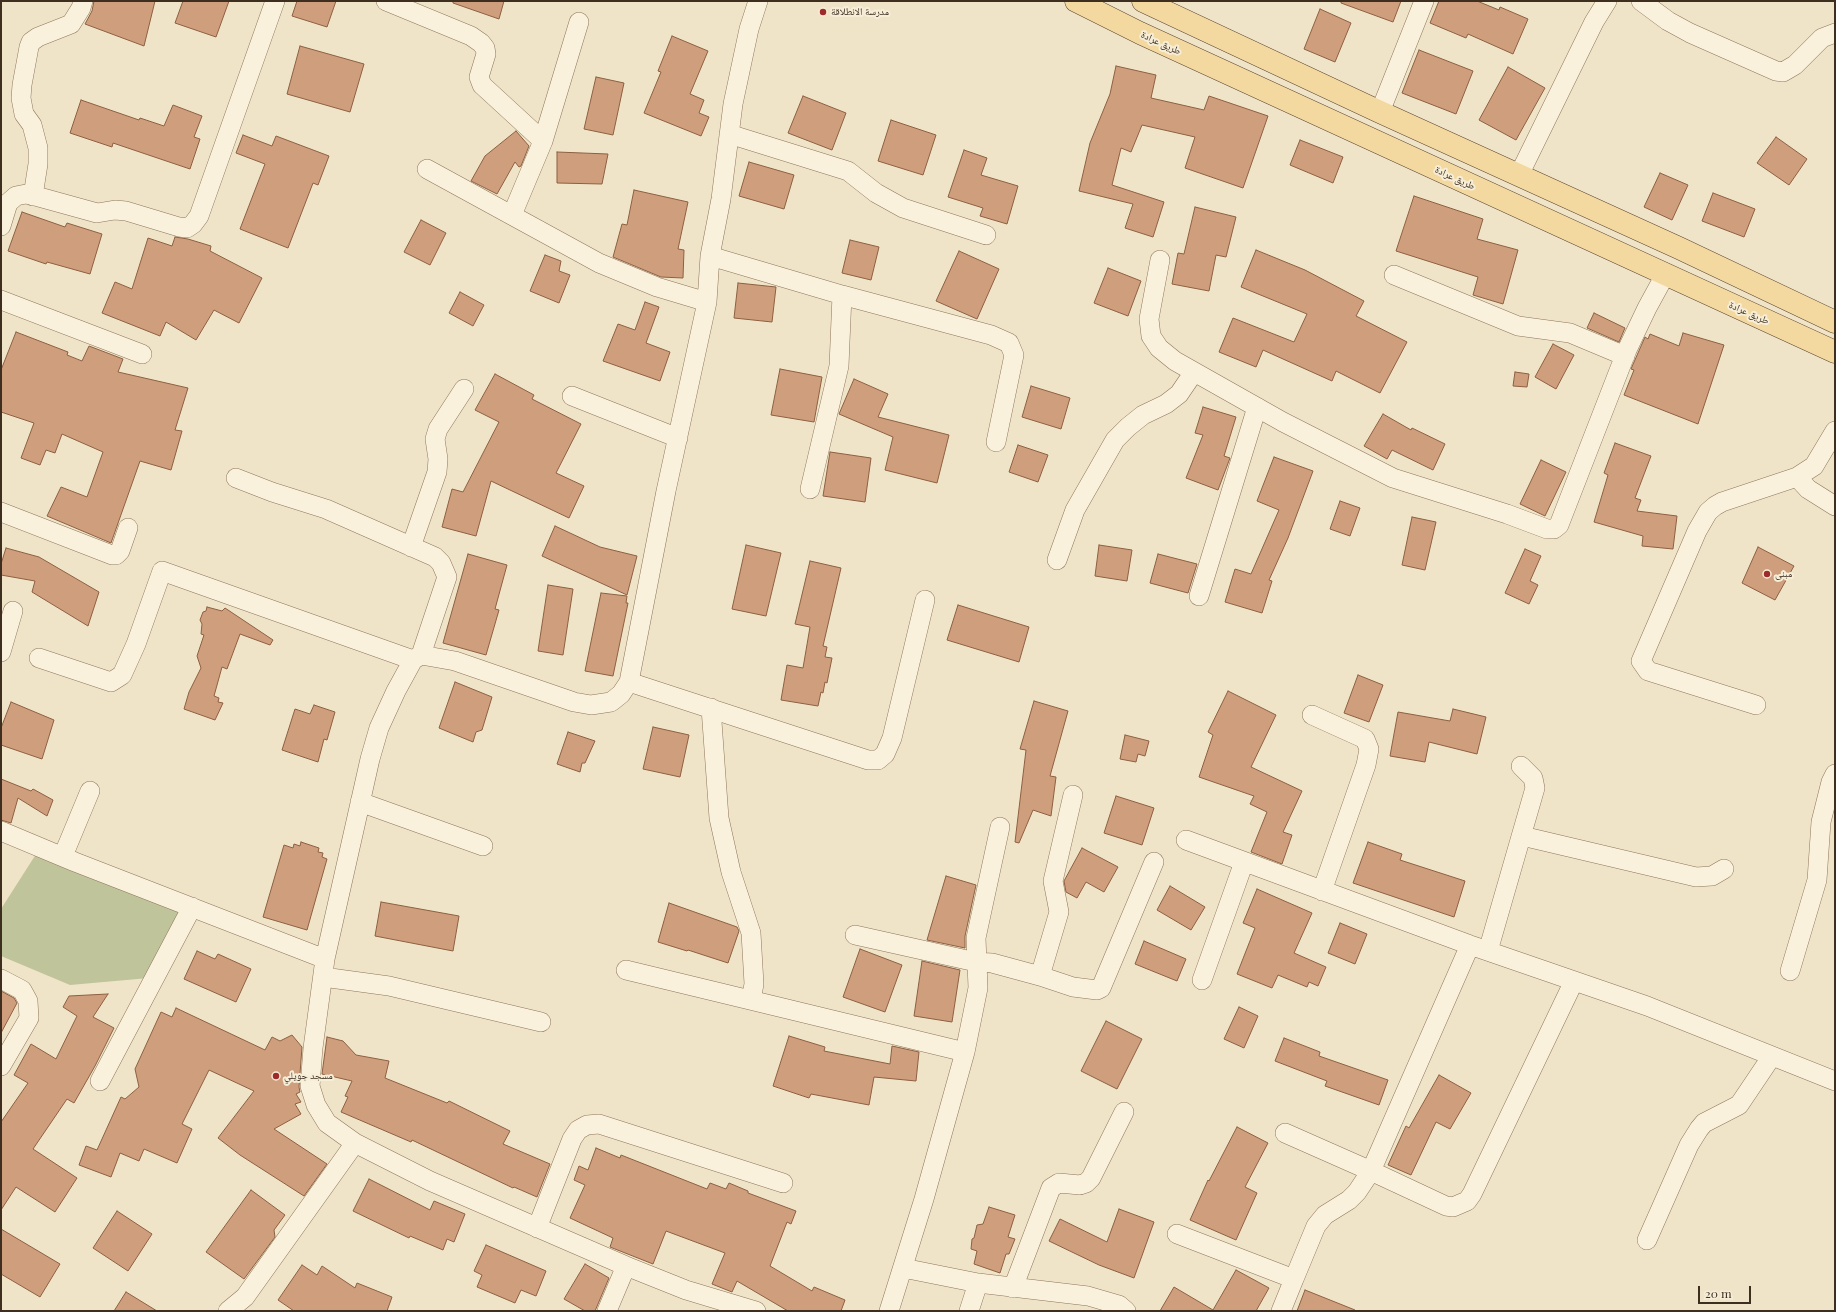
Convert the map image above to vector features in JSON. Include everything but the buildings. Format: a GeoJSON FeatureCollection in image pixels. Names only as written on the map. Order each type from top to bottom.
{"type":"FeatureCollection","features":[{"type":"Feature","properties":{"kind":"main road","name":"طريق عرادة"},"geometry":{"type":"LineString","coordinates":[[1076,1],[1140,33],[1835,352]]}},
{"type":"Feature","properties":{"kind":"main road"},"geometry":{"type":"LineString","coordinates":[[1143,1],[1380,112],[1834,319]]}},
{"type":"Feature","properties":{"kind":"street"},"geometry":{"type":"LineString","coordinates":[[33,196],[38,164],[38,148],[32,125],[24,114],[21,98],[29,47],[31,42],[38,37],[71,24],[84,1]]}},
{"type":"Feature","properties":{"kind":"street"},"geometry":{"type":"LineString","coordinates":[[1,226],[8,203],[16,196],[26,194],[97,213],[115,210],[126,211],[179,227],[187,228],[193,224],[199,216],[275,1]]}},
{"type":"Feature","properties":{"kind":"street"},"geometry":{"type":"LineString","coordinates":[[386,1],[471,36],[481,42],[485,48],[486,54],[479,77],[482,85],[543,142]]}},
{"type":"Feature","properties":{"kind":"street"},"geometry":{"type":"LineString","coordinates":[[39,658],[111,682],[122,675],[136,644],[162,571],[417,658],[455,661],[574,702],[591,705],[611,702],[621,694],[629,682],[707,302],[710,256],[720,199],[732,104],[747,36],[758,1]]}},
{"type":"Feature","properties":{"kind":"street"},"geometry":{"type":"LineString","coordinates":[[1380,112],[1424,1]]}},
{"type":"Feature","properties":{"kind":"street"},"geometry":{"type":"LineString","coordinates":[[1519,175],[1594,22],[1607,1]]}},
{"type":"Feature","properties":{"kind":"street"},"geometry":{"type":"LineString","coordinates":[[1641,1],[1668,21],[1690,33],[1776,71],[1783,72],[1795,65],[1822,38],[1835,33]]}},
{"type":"Feature","properties":{"kind":"street"},"geometry":{"type":"LineString","coordinates":[[512,215],[543,142],[579,22]]}},
{"type":"Feature","properties":{"kind":"street"},"geometry":{"type":"LineString","coordinates":[[729,134],[848,171],[876,193],[903,208],[986,235]]}},
{"type":"Feature","properties":{"kind":"street"},"geometry":{"type":"LineString","coordinates":[[427,169],[599,263],[657,287],[707,302]]}},
{"type":"Feature","properties":{"kind":"street"},"geometry":{"type":"LineString","coordinates":[[710,256],[842,295],[991,335],[1009,343],[1014,355],[996,442]]}},
{"type":"Feature","properties":{"kind":"street"},"geometry":{"type":"LineString","coordinates":[[1160,260],[1150,319],[1151,336],[1159,348],[1175,361],[1257,407],[1393,478],[1507,514],[1539,527],[1554,529],[1559,525],[1562,519],[1625,356],[1641,319],[1665,275]]}},
{"type":"Feature","properties":{"kind":"street"},"geometry":{"type":"LineString","coordinates":[[1394,275],[1518,326],[1570,334],[1625,356]]}},
{"type":"Feature","properties":{"kind":"street"},"geometry":{"type":"LineString","coordinates":[[810,489],[839,366],[842,295]]}},
{"type":"Feature","properties":{"kind":"street"},"geometry":{"type":"LineString","coordinates":[[1,300],[142,354]]}},
{"type":"Feature","properties":{"kind":"street"},"geometry":{"type":"LineString","coordinates":[[1057,560],[1075,510],[1115,440],[1143,415],[1166,404],[1179,394],[1194,372]]}},
{"type":"Feature","properties":{"kind":"street"},"geometry":{"type":"LineString","coordinates":[[411,547],[437,472],[435,439],[438,429],[464,389]]}},
{"type":"Feature","properties":{"kind":"street"},"geometry":{"type":"LineString","coordinates":[[572,396],[678,438]]}},
{"type":"Feature","properties":{"kind":"street"},"geometry":{"type":"LineString","coordinates":[[1199,596],[1257,407]]}},
{"type":"Feature","properties":{"kind":"street"},"geometry":{"type":"LineString","coordinates":[[1756,705],[1648,671],[1642,661],[1697,531],[1708,512],[1722,502],[1797,477],[1814,466],[1835,431]]}},
{"type":"Feature","properties":{"kind":"street"},"geometry":{"type":"LineString","coordinates":[[1797,477],[1808,489],[1835,506]]}},
{"type":"Feature","properties":{"kind":"street"},"geometry":{"type":"LineString","coordinates":[[236,478],[272,492],[326,509],[435,557],[441,563],[447,577],[417,658],[396,691],[380,728],[370,759],[325,959],[313,1048],[310,1086],[316,1105],[327,1123],[355,1143],[430,1181],[537,1228],[686,1290],[756,1311]]}},
{"type":"Feature","properties":{"kind":"street"},"geometry":{"type":"LineString","coordinates":[[1,512],[112,555],[116,555],[120,551],[128,528]]}},
{"type":"Feature","properties":{"kind":"street"},"geometry":{"type":"LineString","coordinates":[[629,682],[868,760],[878,760],[885,754],[892,738],[925,600]]}},
{"type":"Feature","properties":{"kind":"street"},"geometry":{"type":"LineString","coordinates":[[1,652],[13,611]]}},
{"type":"Feature","properties":{"kind":"street"},"geometry":{"type":"LineString","coordinates":[[711,708],[719,818],[731,872],[751,933],[754,984],[751,1000]]}},
{"type":"Feature","properties":{"kind":"street"},"geometry":{"type":"LineString","coordinates":[[1312,715],[1366,739],[1369,749],[1366,765],[1322,891]]}},
{"type":"Feature","properties":{"kind":"street"},"geometry":{"type":"LineString","coordinates":[[1488,951],[1535,788],[1534,778],[1521,766]]}},
{"type":"Feature","properties":{"kind":"street"},"geometry":{"type":"LineString","coordinates":[[1790,971],[1817,880],[1821,822],[1831,782],[1835,774]]}},
{"type":"Feature","properties":{"kind":"street"},"geometry":{"type":"LineString","coordinates":[[63,856],[90,791]]}},
{"type":"Feature","properties":{"kind":"street"},"geometry":{"type":"LineString","coordinates":[[1040,976],[1059,912],[1053,881],[1073,795]]}},
{"type":"Feature","properties":{"kind":"street"},"geometry":{"type":"LineString","coordinates":[[360,802],[483,846]]}},
{"type":"Feature","properties":{"kind":"street"},"geometry":{"type":"LineString","coordinates":[[889,1311],[924,1199],[965,1052],[978,988],[976,938],[978,925],[1000,827]]}},
{"type":"Feature","properties":{"kind":"street"},"geometry":{"type":"LineString","coordinates":[[1,831],[325,959]]}},
{"type":"Feature","properties":{"kind":"street"},"geometry":{"type":"LineString","coordinates":[[1522,836],[1696,877],[1712,876],[1724,869]]}},
{"type":"Feature","properties":{"kind":"street"},"geometry":{"type":"LineString","coordinates":[[1186,840],[1470,945],[1647,1006],[1835,1081]]}},
{"type":"Feature","properties":{"kind":"street"},"geometry":{"type":"LineString","coordinates":[[855,935],[976,962],[992,963],[1084,990],[1094,990],[1101,988],[1154,862]]}},
{"type":"Feature","properties":{"kind":"street"},"geometry":{"type":"LineString","coordinates":[[1202,980],[1244,862]]}},
{"type":"Feature","properties":{"kind":"street"},"geometry":{"type":"LineString","coordinates":[[100,1081],[192,907]]}},
{"type":"Feature","properties":{"kind":"street"},"geometry":{"type":"LineString","coordinates":[[1281,1311],[1316,1226],[1325,1215],[1349,1200],[1357,1192],[1371,1170],[1470,945]]}},
{"type":"Feature","properties":{"kind":"street"},"geometry":{"type":"LineString","coordinates":[[626,970],[965,1052]]}},
{"type":"Feature","properties":{"kind":"street"},"geometry":{"type":"LineString","coordinates":[[322,977],[389,986],[541,1022]]}},
{"type":"Feature","properties":{"kind":"street"},"geometry":{"type":"LineString","coordinates":[[1,979],[22,990],[28,1001],[29,1018],[1,1066]]}},
{"type":"Feature","properties":{"kind":"street"},"geometry":{"type":"LineString","coordinates":[[1285,1133],[1371,1170],[1446,1206],[1453,1207],[1467,1201],[1472,1194],[1574,981]]}},
{"type":"Feature","properties":{"kind":"street"},"geometry":{"type":"LineString","coordinates":[[1647,1240],[1689,1145],[1699,1129],[1704,1124],[1739,1105],[1772,1056]]}},
{"type":"Feature","properties":{"kind":"street"},"geometry":{"type":"LineString","coordinates":[[1014,1288],[1051,1188],[1059,1183],[1080,1185],[1086,1183],[1091,1178],[1124,1112]]}},
{"type":"Feature","properties":{"kind":"street"},"geometry":{"type":"LineString","coordinates":[[537,1228],[572,1139],[578,1130],[587,1125],[599,1124],[783,1183]]}},
{"type":"Feature","properties":{"kind":"street"},"geometry":{"type":"LineString","coordinates":[[228,1311],[245,1297],[355,1143]]}},
{"type":"Feature","properties":{"kind":"street"},"geometry":{"type":"LineString","coordinates":[[1177,1234],[1294,1278]]}},
{"type":"Feature","properties":{"kind":"street"},"geometry":{"type":"LineString","coordinates":[[607,1311],[626,1266]]}},
{"type":"Feature","properties":{"kind":"street"},"geometry":{"type":"LineString","coordinates":[[903,1268],[978,1283],[1088,1296],[1119,1305],[1126,1311]]}},
{"type":"Feature","properties":{"kind":"street"},"geometry":{"type":"LineString","coordinates":[[969,1311],[978,1283]]}},
{"type":"Feature","properties":{"kind":"green space"},"geometry":{"type":"Polygon","coordinates":[[[38,851],[183,912],[149,978],[70,985],[1,956],[1,909],[38,851]]]}},
{"type":"Feature","properties":{"kind":"place","name":"مدرسة الانطلاقة"},"geometry":{"type":"Point","coordinates":[823,12]}},
{"type":"Feature","properties":{"kind":"place","name":"مبنى"},"geometry":{"type":"Point","coordinates":[1767,574]}},
{"type":"Feature","properties":{"kind":"place","name":"مسجد جويلي"},"geometry":{"type":"Point","coordinates":[276,1076]}}]}
